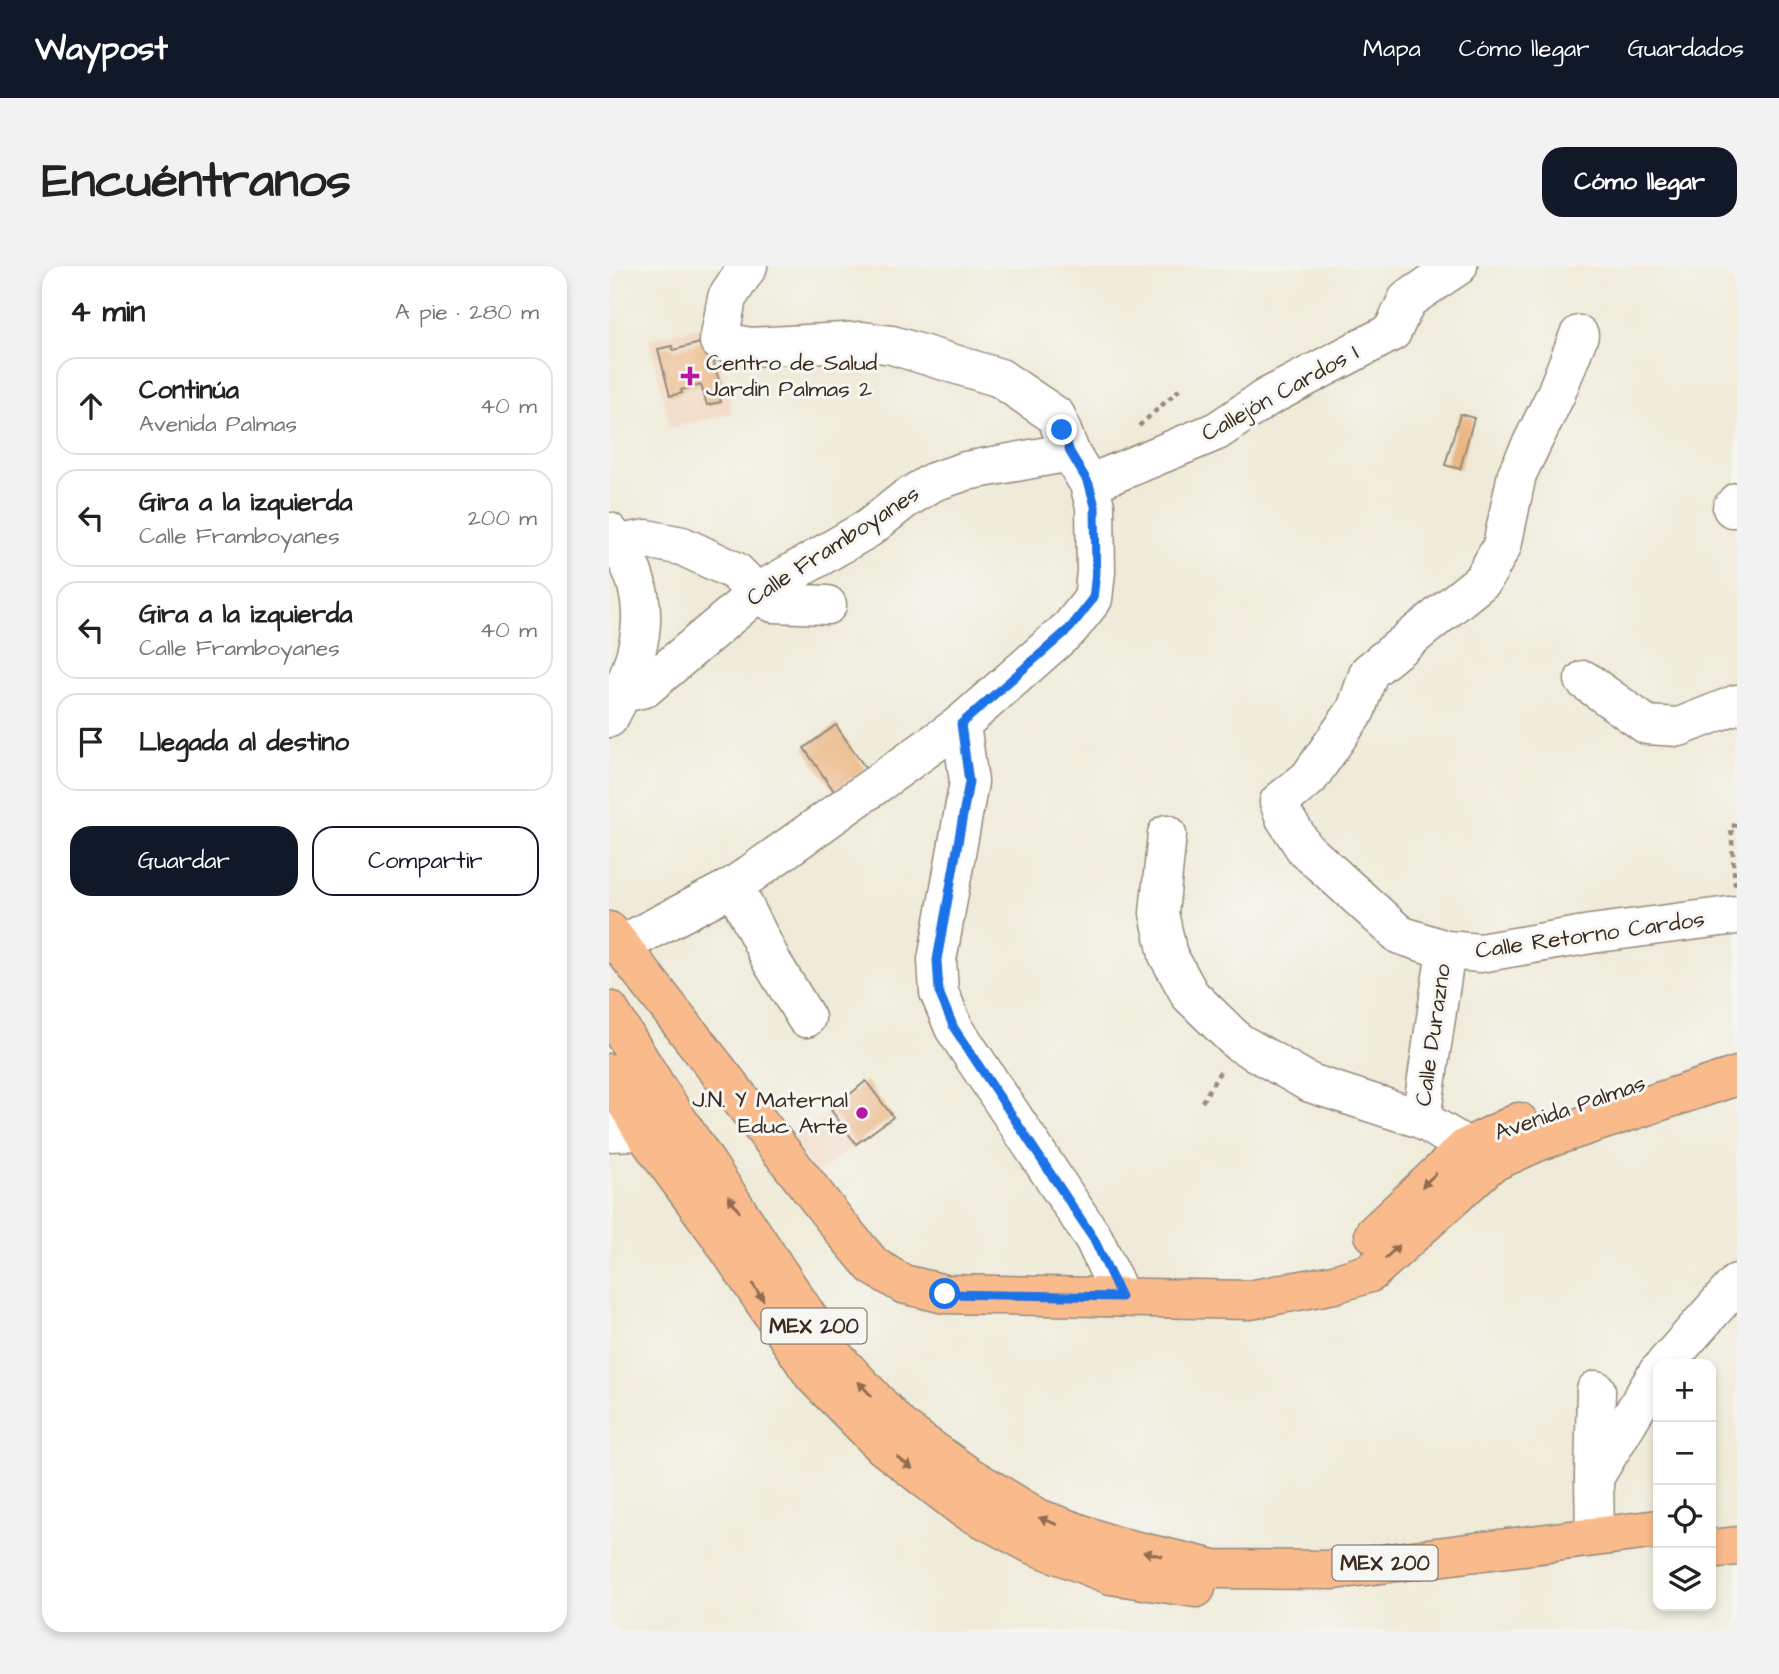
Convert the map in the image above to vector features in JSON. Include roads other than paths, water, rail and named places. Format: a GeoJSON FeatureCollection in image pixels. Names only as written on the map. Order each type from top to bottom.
{"type":"FeatureCollection","features":[{"type":"Feature","properties":{"kind":"main road","name":"Avenida Palmas"},"geometry":{"type":"LineString","coordinates":[[614,939],[873,1266],[903,1284],[945,1294],[1250,1300],[1334,1284],[1370,1273],[1491,1163],[1540,1140],[1737,1076]]}},
{"type":"Feature","properties":{"kind":"main road","name":"MEX 200"},"geometry":{"type":"LineString","coordinates":[[609,1010],[660,1094],[832,1354],[900,1427],[967,1475],[1038,1518],[1112,1545],[1214,1569],[1334,1570],[1653,1530]]}},
{"type":"Feature","properties":{"kind":"main road","name":"Avenida Palmas"},"geometry":{"type":"LineString","coordinates":[[1334,1284],[1363,1245],[1467,1147],[1507,1126],[1737,1051]]}},
{"type":"Feature","properties":{"kind":"main road","name":"MEX 200"},"geometry":{"type":"LineString","coordinates":[[609,1073],[626,1132],[718,1233],[814,1376],[883,1446],[953,1501],[1031,1544],[1111,1575],[1216,1591],[1333,1591],[1653,1556]]}},
{"type":"Feature","properties":{"kind":"main road"},"geometry":{"type":"LineString","coordinates":[[1716,1523],[1737,1521]]}},
{"type":"Feature","properties":{"kind":"main road"},"geometry":{"type":"LineString","coordinates":[[1716,1548],[1737,1546]]}},
{"type":"Feature","properties":{"kind":"street"},"geometry":{"type":"LineString","coordinates":[[614,939],[734,886],[961,724],[1070,628],[1093,599],[1096,572],[1095,506],[1056,416],[1000,378],[892,345],[872,342],[750,347],[719,341],[727,298],[748,266]]}},
{"type":"Feature","properties":{"kind":"street","name":"Callejón Cardos I"},"geometry":{"type":"LineString","coordinates":[[1079,468],[1217,431],[1266,398],[1392,332],[1407,300],[1458,266]]}},
{"type":"Feature","properties":{"kind":"street","name":"Calle Retorno Cardos"},"geometry":{"type":"LineString","coordinates":[[1579,335],[1555,396],[1517,474],[1501,546],[1483,580],[1369,672],[1356,710],[1309,778],[1279,802],[1285,818],[1305,849],[1400,935],[1446,950],[1480,953],[1591,934],[1736,902]]}},
{"type":"Feature","properties":{"kind":"street","name":"Calle Framboyanes"},"geometry":{"type":"LineString","coordinates":[[616,705],[645,688],[757,593],[869,528],[904,500],[933,482],[966,471],[1079,468]]}},
{"type":"Feature","properties":{"kind":"street"},"geometry":{"type":"LineString","coordinates":[[614,538],[647,539],[683,547],[735,571],[757,593],[773,603],[827,605]]}},
{"type":"Feature","properties":{"kind":"street"},"geometry":{"type":"LineString","coordinates":[[614,538],[634,571],[641,601],[641,636],[616,705]]}},
{"type":"Feature","properties":{"kind":"street"},"geometry":{"type":"LineString","coordinates":[[1584,680],[1647,725],[1679,727],[1737,704]]}},
{"type":"Feature","properties":{"kind":"street"},"geometry":{"type":"LineString","coordinates":[[961,724],[969,782],[937,960],[939,992],[954,1028],[1094,1239],[1121,1297]]}},
{"type":"Feature","properties":{"kind":"street"},"geometry":{"type":"LineString","coordinates":[[1167,834],[1159,913],[1168,955],[1190,995],[1238,1042],[1310,1083],[1421,1119],[1467,1147]]}},
{"type":"Feature","properties":{"kind":"street"},"geometry":{"type":"LineString","coordinates":[[734,886],[772,962],[806,1018]]}},
{"type":"Feature","properties":{"kind":"street","name":"Calle Durazno"},"geometry":{"type":"LineString","coordinates":[[1421,1119],[1446,950]]}},
{"type":"Feature","properties":{"kind":"street"},"geometry":{"type":"LineString","coordinates":[[1669,1359],[1737,1283]]}},
{"type":"Feature","properties":{"kind":"street"},"geometry":{"type":"LineString","coordinates":[[1594,1478],[1653,1380]]}},
{"type":"Feature","properties":{"kind":"street"},"geometry":{"type":"LineString","coordinates":[[1595,1536],[1596,1390]]}},
{"type":"Feature","properties":{"kind":"place","name":"Centro de Salud Jardin Palmas 2"},"geometry":{"type":"Point","coordinates":[690,376]}},
{"type":"Feature","properties":{"kind":"place","name":"J.N. Y Maternal Educ Arte"},"geometry":{"type":"Point","coordinates":[862,1113]}}]}
